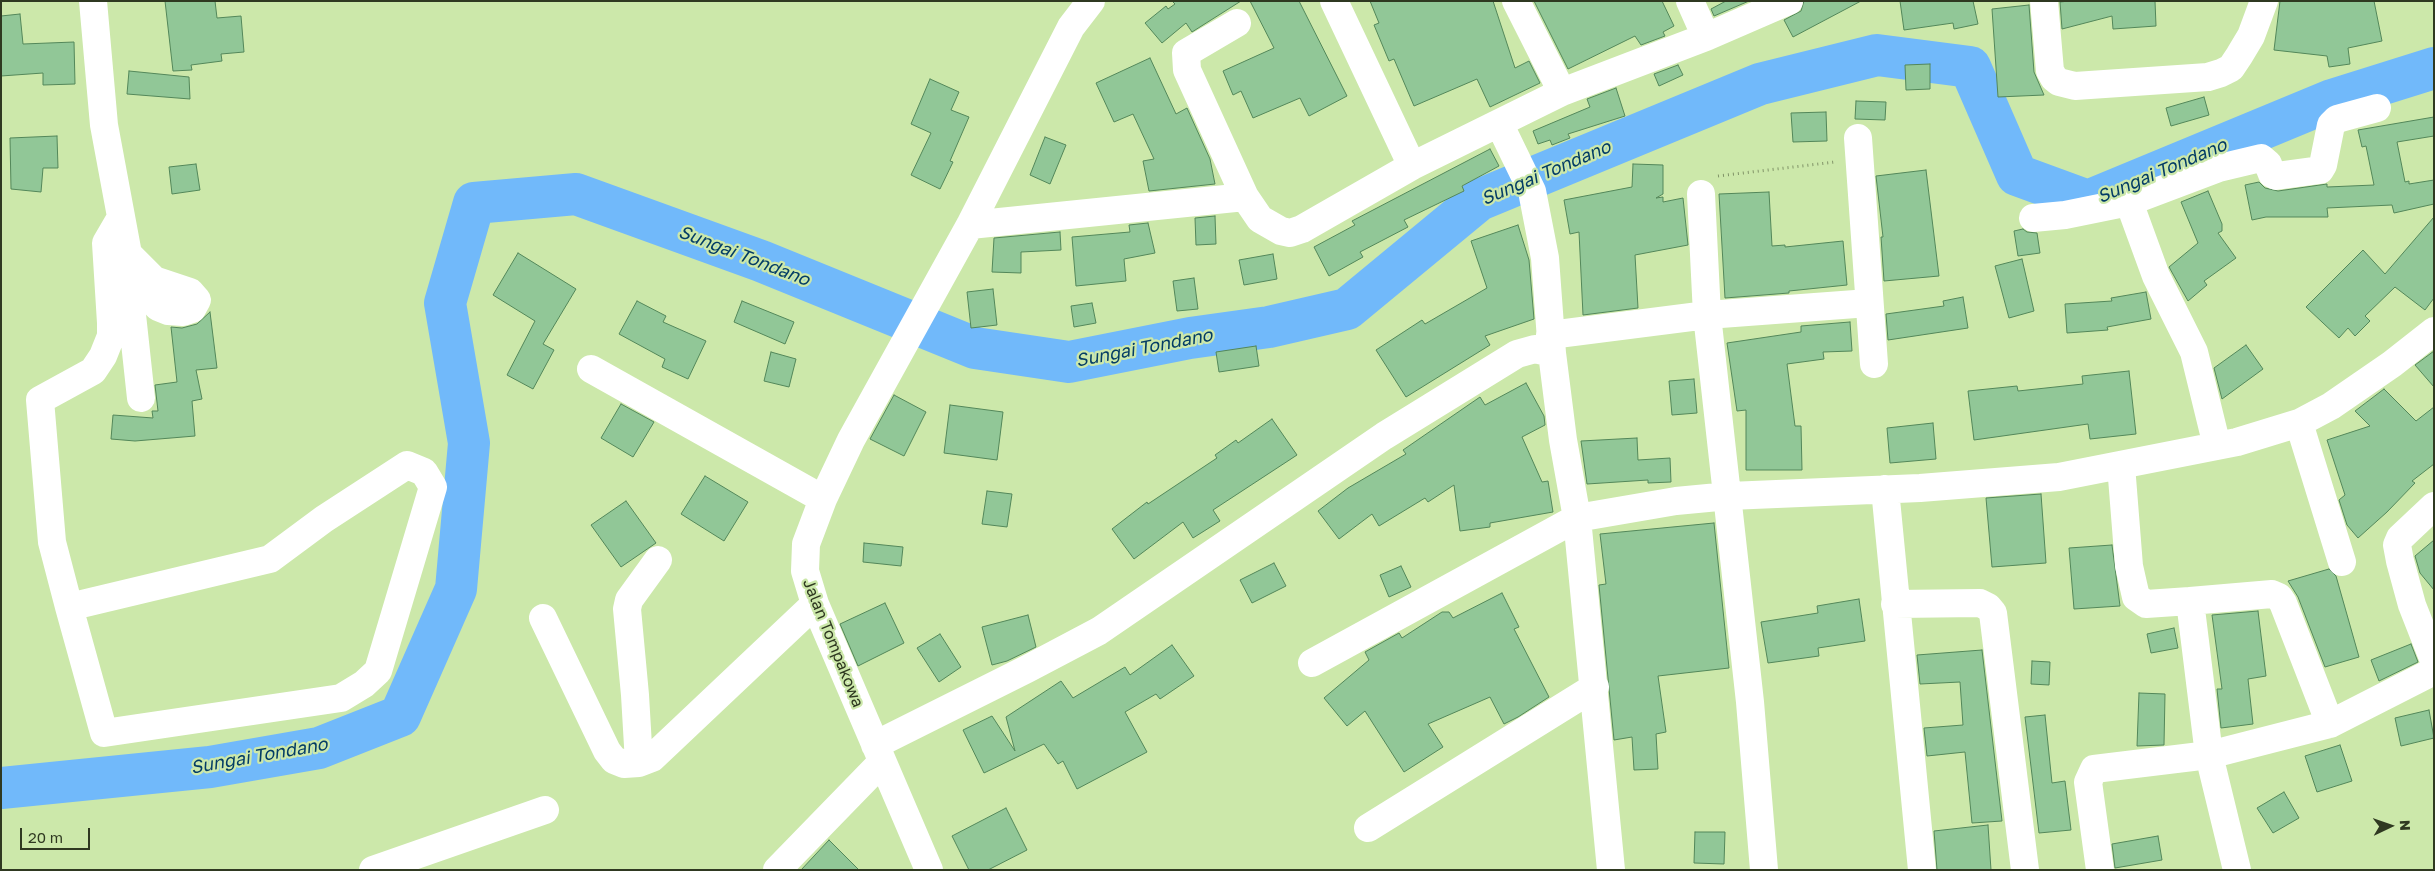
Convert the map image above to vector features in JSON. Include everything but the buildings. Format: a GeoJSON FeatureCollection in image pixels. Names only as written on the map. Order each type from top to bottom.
{"type":"FeatureCollection","features":[{"type":"Feature","properties":{"kind":"street"},"geometry":{"type":"LineString","coordinates":[[93,1],[104,125],[128,254],[129,287],[141,398]]}},
{"type":"Feature","properties":{"kind":"street","name":"Jalan Tompakowa"},"geometry":{"type":"LineString","coordinates":[[929,870],[815,604],[807,582],[806,544],[823,499],[851,440],[970,225],[1071,27],[1091,1]]}},
{"type":"Feature","properties":{"kind":"street"},"geometry":{"type":"LineString","coordinates":[[1334,1],[1412,166]]}},
{"type":"Feature","properties":{"kind":"street"},"geometry":{"type":"LineString","coordinates":[[1516,1],[1562,92]]}},
{"type":"Feature","properties":{"kind":"street"},"geometry":{"type":"LineString","coordinates":[[1690,1],[1706,37]]}},
{"type":"Feature","properties":{"kind":"street"},"geometry":{"type":"LineString","coordinates":[[1237,23],[1186,53],[1187,70],[1245,198],[1260,219],[1281,231],[1290,233],[1302,230],[1335,212],[1412,166],[1562,92],[1706,37],[1789,1]]}},
{"type":"Feature","properties":{"kind":"street"},"geometry":{"type":"LineString","coordinates":[[2044,1],[2050,72],[2060,82],[2075,86],[2208,77],[2221,73],[2231,68],[2240,56],[2251,36],[2264,1]]}},
{"type":"Feature","properties":{"kind":"street"},"geometry":{"type":"LineString","coordinates":[[2033,218],[2073,213],[2129,202],[2219,168],[2261,158],[2265,160],[2272,174],[2276,176],[2320,170],[2323,165],[2331,125],[2336,119],[2377,108]]}},
{"type":"Feature","properties":{"kind":"street"},"geometry":{"type":"LineString","coordinates":[[1499,123],[1532,192],[1545,258],[1551,344],[1563,440],[1577,518],[1595,687],[1611,870]]}},
{"type":"Feature","properties":{"kind":"street"},"geometry":{"type":"LineString","coordinates":[[1858,149],[1874,364]]}},
{"type":"Feature","properties":{"kind":"street"},"geometry":{"type":"LineString","coordinates":[[1701,194],[1708,315],[1750,702],[1764,870]]}},
{"type":"Feature","properties":{"kind":"street"},"geometry":{"type":"LineString","coordinates":[[970,225],[1245,198]]}},
{"type":"Feature","properties":{"kind":"street"},"geometry":{"type":"LineString","coordinates":[[2129,202],[2156,276],[2194,352],[2217,446]]}},
{"type":"Feature","properties":{"kind":"street"},"geometry":{"type":"LineString","coordinates":[[69,607],[270,559],[324,520],[407,465],[424,472],[433,487],[378,671],[364,684],[341,698],[104,733],[69,607],[52,542],[40,400],[93,371],[103,356],[110,336],[111,323],[106,243],[120,219]]}},
{"type":"Feature","properties":{"kind":"street"},"geometry":{"type":"LineString","coordinates":[[128,254],[154,280],[190,292],[197,300],[192,309],[183,312],[168,311],[158,307],[150,298],[129,287]]}},
{"type":"Feature","properties":{"kind":"street"},"geometry":{"type":"LineString","coordinates":[[777,870],[878,754],[1100,631],[1384,436],[1517,354],[1551,344],[1708,315],[1869,303]]}},
{"type":"Feature","properties":{"kind":"street"},"geometry":{"type":"LineString","coordinates":[[1312,663],[1577,518],[1676,501],[1729,496],[1885,489],[2059,476],[2217,446],[2299,423],[2330,406],[2392,364],[2434,331]]}},
{"type":"Feature","properties":{"kind":"street"},"geometry":{"type":"LineString","coordinates":[[591,369],[823,499]]}},
{"type":"Feature","properties":{"kind":"street"},"geometry":{"type":"LineString","coordinates":[[2299,423],[2342,562]]}},
{"type":"Feature","properties":{"kind":"street"},"geometry":{"type":"LineString","coordinates":[[2121,465],[2129,566],[2136,597],[2146,604],[2269,594],[2279,597],[2330,724]]}},
{"type":"Feature","properties":{"kind":"street"},"geometry":{"type":"LineString","coordinates":[[1885,489],[1922,870]]}},
{"type":"Feature","properties":{"kind":"street"},"geometry":{"type":"LineString","coordinates":[[2434,506],[2400,538],[2397,544],[2412,605],[2434,661]]}},
{"type":"Feature","properties":{"kind":"street"},"geometry":{"type":"LineString","coordinates":[[639,763],[627,609],[629,600],[658,560]]}},
{"type":"Feature","properties":{"kind":"street"},"geometry":{"type":"LineString","coordinates":[[2190,601],[2209,755],[2237,870]]}},
{"type":"Feature","properties":{"kind":"street"},"geometry":{"type":"LineString","coordinates":[[1895,604],[1980,603],[1988,606],[1994,616],[2025,870]]}},
{"type":"Feature","properties":{"kind":"street"},"geometry":{"type":"LineString","coordinates":[[544,618],[607,751],[614,760],[624,764],[639,763],[652,758],[815,604]]}},
{"type":"Feature","properties":{"kind":"street"},"geometry":{"type":"LineString","coordinates":[[2100,870],[2088,782],[2094,769],[2209,755],[2330,724],[2434,671]]}},
{"type":"Feature","properties":{"kind":"street"},"geometry":{"type":"LineString","coordinates":[[1368,828],[1595,687]]}},
{"type":"Feature","properties":{"kind":"street"},"geometry":{"type":"LineString","coordinates":[[380,869],[544,810]]}},
{"type":"Feature","properties":{"kind":"path"},"geometry":{"type":"LineString","coordinates":[[1701,194],[1720,174],[1858,149]]}},
{"type":"Feature","properties":{"kind":"waterway","name":"Sungai Tondano"},"geometry":{"type":"LineString","coordinates":[[1,788],[210,767],[319,748],[400,716],[456,589],[469,443],[445,303],[474,203],[576,194],[761,261],[975,348],[1069,362],[1190,338],[1269,327],[1347,309],[1479,200],[1760,84],[1877,55],[1970,67],[2017,175],[2088,201],[2332,100],[2434,68]]}}]}
